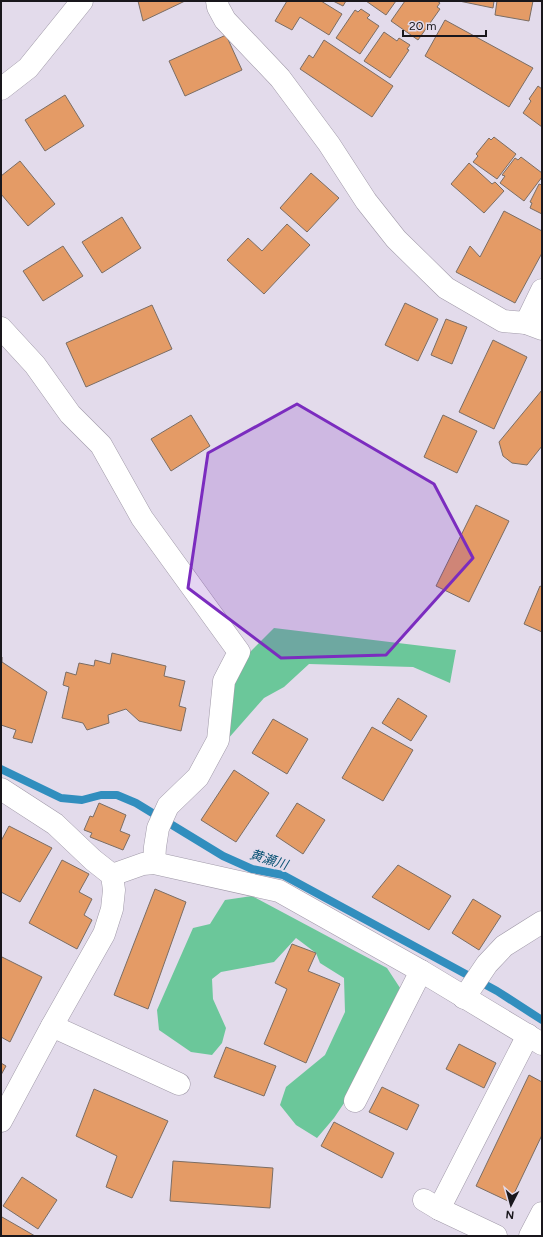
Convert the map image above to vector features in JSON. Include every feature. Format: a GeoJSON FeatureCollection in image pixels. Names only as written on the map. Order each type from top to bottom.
{"type":"FeatureCollection","features":[{"type":"Feature","properties":{"kind":"street"},"geometry":{"type":"LineString","coordinates":[[1,89],[28,68],[82,1]]}},
{"type":"Feature","properties":{"kind":"street"},"geometry":{"type":"LineString","coordinates":[[217,1],[225,20],[280,78],[329,144],[366,201],[396,239],[446,288],[503,321],[534,326],[542,290]]}},
{"type":"Feature","properties":{"kind":"street"},"geometry":{"type":"LineString","coordinates":[[1,328],[35,365],[70,414],[101,445],[142,518],[239,652],[224,681],[218,740],[198,777],[168,806],[158,828],[154,855],[143,864],[112,875]]}},
{"type":"Feature","properties":{"kind":"street"},"geometry":{"type":"LineString","coordinates":[[1,789],[55,824],[93,860],[112,875],[114,890],[112,909],[104,934],[1,1121]]}},
{"type":"Feature","properties":{"kind":"street"},"geometry":{"type":"LineString","coordinates":[[154,855],[278,891],[421,971],[467,994],[535,1040],[432,1204],[496,1236]]}},
{"type":"Feature","properties":{"kind":"street"},"geometry":{"type":"LineString","coordinates":[[467,994],[487,964],[504,946],[542,922]]}},
{"type":"Feature","properties":{"kind":"street"},"geometry":{"type":"LineString","coordinates":[[356,1101],[421,971]]}},
{"type":"Feature","properties":{"kind":"street"},"geometry":{"type":"LineString","coordinates":[[52,1026],[179,1084]]}},
{"type":"Feature","properties":{"kind":"street"},"geometry":{"type":"LineString","coordinates":[[530,1236],[542,1213]]}},
{"type":"Feature","properties":{"kind":"highlighted area"},"geometry":{"type":"Polygon","coordinates":[[[297,404],[434,484],[473,558],[386,655],[281,658],[188,588],[208,453],[297,404]]]}},
{"type":"Feature","properties":{"kind":"green space"},"geometry":{"type":"Polygon","coordinates":[[[274,628],[456,650],[450,683],[413,667],[309,664],[284,687],[264,698],[227,740],[230,689],[243,659],[274,628]]]}},
{"type":"Feature","properties":{"kind":"green space"},"geometry":{"type":"Polygon","coordinates":[[[252,896],[387,968],[402,991],[363,1075],[334,1118],[317,1138],[296,1125],[280,1105],[286,1087],[325,1055],[345,1012],[344,978],[320,963],[316,953],[296,938],[274,962],[221,972],[212,979],[213,999],[226,1028],[222,1043],[212,1055],[191,1052],[159,1030],[157,1010],[193,928],[210,924],[225,900],[252,896]]]}},
{"type":"Feature","properties":{"kind":"building"},"geometry":{"type":"Polygon","coordinates":[[[138,1],[185,1],[143,21],[138,1]]]}},
{"type":"Feature","properties":{"kind":"building"},"geometry":{"type":"Polygon","coordinates":[[[287,1],[321,1],[342,14],[329,35],[300,17],[292,30],[275,21],[287,1]]]}},
{"type":"Feature","properties":{"kind":"building"},"geometry":{"type":"Polygon","coordinates":[[[333,1],[346,1],[343,6],[333,1]]]}},
{"type":"Feature","properties":{"kind":"building"},"geometry":{"type":"Polygon","coordinates":[[[366,1],[396,1],[386,15],[366,1]]]}},
{"type":"Feature","properties":{"kind":"building"},"geometry":{"type":"Polygon","coordinates":[[[405,1],[437,1],[440,3],[437,7],[440,9],[418,40],[391,21],[405,1]]]}},
{"type":"Feature","properties":{"kind":"building"},"geometry":{"type":"Polygon","coordinates":[[[459,1],[494,1],[493,8],[459,1]]]}},
{"type":"Feature","properties":{"kind":"building"},"geometry":{"type":"Polygon","coordinates":[[[497,1],[533,1],[529,21],[495,15],[497,1]]]}},
{"type":"Feature","properties":{"kind":"building"},"geometry":{"type":"Polygon","coordinates":[[[361,9],[370,15],[367,18],[379,26],[360,54],[336,38],[355,10],[358,12],[361,9]]]}},
{"type":"Feature","properties":{"kind":"building"},"geometry":{"type":"Polygon","coordinates":[[[445,20],[533,68],[509,107],[425,56],[445,20]]]}},
{"type":"Feature","properties":{"kind":"building"},"geometry":{"type":"Polygon","coordinates":[[[384,32],[397,41],[399,38],[410,45],[407,49],[409,50],[390,78],[364,61],[384,32]]]}},
{"type":"Feature","properties":{"kind":"building"},"geometry":{"type":"Polygon","coordinates":[[[226,35],[242,70],[185,96],[169,61],[226,35]]]}},
{"type":"Feature","properties":{"kind":"building"},"geometry":{"type":"Polygon","coordinates":[[[324,40],[393,86],[372,117],[300,69],[309,55],[313,58],[324,40]]]}},
{"type":"Feature","properties":{"kind":"building"},"geometry":{"type":"Polygon","coordinates":[[[538,86],[542,89],[542,127],[523,113],[531,101],[529,99],[538,86]]]}},
{"type":"Feature","properties":{"kind":"building"},"geometry":{"type":"Polygon","coordinates":[[[65,95],[84,126],[45,151],[25,120],[65,95]]]}},
{"type":"Feature","properties":{"kind":"building"},"geometry":{"type":"Polygon","coordinates":[[[494,137],[516,154],[497,179],[473,162],[478,156],[476,154],[489,138],[491,140],[494,137]]]}},
{"type":"Feature","properties":{"kind":"building"},"geometry":{"type":"Polygon","coordinates":[[[521,157],[542,173],[542,177],[524,201],[500,183],[505,176],[502,175],[515,158],[518,160],[521,157]]]}},
{"type":"Feature","properties":{"kind":"building"},"geometry":{"type":"Polygon","coordinates":[[[20,161],[55,204],[28,226],[1,194],[1,176],[20,161]]]}},
{"type":"Feature","properties":{"kind":"building"},"geometry":{"type":"Polygon","coordinates":[[[469,163],[492,184],[495,182],[504,191],[484,213],[451,184],[469,163]]]}},
{"type":"Feature","properties":{"kind":"building"},"geometry":{"type":"Polygon","coordinates":[[[311,173],[339,198],[307,232],[280,208],[311,173]]]}},
{"type":"Feature","properties":{"kind":"building"},"geometry":{"type":"Polygon","coordinates":[[[539,184],[542,185],[542,214],[530,208],[532,203],[530,202],[539,184]]]}},
{"type":"Feature","properties":{"kind":"building"},"geometry":{"type":"Polygon","coordinates":[[[504,211],[542,231],[542,253],[515,303],[456,272],[470,246],[480,257],[504,211]]]}},
{"type":"Feature","properties":{"kind":"building"},"geometry":{"type":"Polygon","coordinates":[[[122,217],[141,248],[102,273],[82,242],[122,217]]]}},
{"type":"Feature","properties":{"kind":"building"},"geometry":{"type":"Polygon","coordinates":[[[287,224],[310,245],[264,294],[227,260],[248,238],[262,251],[287,224]]]}},
{"type":"Feature","properties":{"kind":"building"},"geometry":{"type":"Polygon","coordinates":[[[63,246],[83,276],[43,301],[23,271],[63,246]]]}},
{"type":"Feature","properties":{"kind":"building"},"geometry":{"type":"Polygon","coordinates":[[[405,303],[438,319],[418,361],[385,345],[405,303]]]}},
{"type":"Feature","properties":{"kind":"building"},"geometry":{"type":"Polygon","coordinates":[[[152,305],[172,349],[86,387],[66,343],[152,305]]]}},
{"type":"Feature","properties":{"kind":"building"},"geometry":{"type":"Polygon","coordinates":[[[446,319],[467,327],[452,364],[431,355],[446,319]]]}},
{"type":"Feature","properties":{"kind":"building"},"geometry":{"type":"Polygon","coordinates":[[[493,340],[527,357],[494,429],[459,412],[493,340]]]}},
{"type":"Feature","properties":{"kind":"building"},"geometry":{"type":"Polygon","coordinates":[[[542,390],[542,446],[527,465],[512,463],[503,456],[499,442],[542,390]]]}},
{"type":"Feature","properties":{"kind":"building"},"geometry":{"type":"Polygon","coordinates":[[[191,415],[210,446],[171,471],[151,439],[191,415]]]}},
{"type":"Feature","properties":{"kind":"building"},"geometry":{"type":"Polygon","coordinates":[[[443,415],[477,431],[457,473],[424,457],[443,415]]]}},
{"type":"Feature","properties":{"kind":"building"},"geometry":{"type":"Polygon","coordinates":[[[476,505],[509,521],[469,602],[436,586],[476,505]]]}},
{"type":"Feature","properties":{"kind":"building"},"geometry":{"type":"Polygon","coordinates":[[[540,586],[542,587],[542,632],[524,624],[540,586]]]}},
{"type":"Feature","properties":{"kind":"building"},"geometry":{"type":"Polygon","coordinates":[[[112,653],[166,666],[164,676],[185,681],[179,706],[186,708],[181,731],[139,721],[126,709],[108,715],[109,723],[87,730],[83,723],[62,718],[69,687],[63,685],[66,672],[76,675],[79,663],[94,666],[95,660],[110,664],[112,653]]]}},
{"type":"Feature","properties":{"kind":"building"},"geometry":{"type":"Polygon","coordinates":[[[1,657],[2,662],[47,692],[32,743],[13,738],[16,730],[1,725],[1,657]]]}},
{"type":"Feature","properties":{"kind":"building"},"geometry":{"type":"Polygon","coordinates":[[[398,698],[427,716],[411,741],[382,723],[398,698]]]}},
{"type":"Feature","properties":{"kind":"building"},"geometry":{"type":"Polygon","coordinates":[[[273,719],[308,739],[287,774],[252,753],[273,719]]]}},
{"type":"Feature","properties":{"kind":"building"},"geometry":{"type":"Polygon","coordinates":[[[372,727],[413,750],[383,801],[342,778],[372,727]]]}},
{"type":"Feature","properties":{"kind":"building"},"geometry":{"type":"Polygon","coordinates":[[[234,770],[269,793],[236,842],[201,820],[234,770]]]}},
{"type":"Feature","properties":{"kind":"building"},"geometry":{"type":"Polygon","coordinates":[[[99,803],[126,815],[120,831],[130,835],[123,850],[90,837],[92,833],[84,830],[90,816],[93,817],[99,803]]]}},
{"type":"Feature","properties":{"kind":"building"},"geometry":{"type":"Polygon","coordinates":[[[297,803],[325,820],[303,854],[276,836],[297,803]]]}},
{"type":"Feature","properties":{"kind":"building"},"geometry":{"type":"Polygon","coordinates":[[[9,826],[52,848],[20,902],[1,892],[1,841],[9,826]]]}},
{"type":"Feature","properties":{"kind":"building"},"geometry":{"type":"Polygon","coordinates":[[[62,860],[89,874],[79,892],[92,899],[84,915],[92,920],[77,949],[29,923],[62,860]]]}},
{"type":"Feature","properties":{"kind":"building"},"geometry":{"type":"Polygon","coordinates":[[[398,865],[451,896],[429,930],[372,897],[398,865]]]}},
{"type":"Feature","properties":{"kind":"building"},"geometry":{"type":"Polygon","coordinates":[[[155,889],[186,902],[148,1009],[114,995],[155,889]]]}},
{"type":"Feature","properties":{"kind":"building"},"geometry":{"type":"Polygon","coordinates":[[[473,899],[501,916],[479,950],[452,933],[473,899]]]}},
{"type":"Feature","properties":{"kind":"building"},"geometry":{"type":"Polygon","coordinates":[[[292,944],[316,953],[308,971],[340,984],[306,1063],[264,1044],[287,989],[275,983],[292,944]]]}},
{"type":"Feature","properties":{"kind":"building"},"geometry":{"type":"Polygon","coordinates":[[[2,957],[42,977],[10,1042],[1,1037],[2,957]]]}},
{"type":"Feature","properties":{"kind":"building"},"geometry":{"type":"Polygon","coordinates":[[[459,1044],[496,1063],[484,1088],[446,1069],[459,1044]]]}},
{"type":"Feature","properties":{"kind":"building"},"geometry":{"type":"Polygon","coordinates":[[[226,1047],[276,1066],[264,1096],[214,1077],[226,1047]]]}},
{"type":"Feature","properties":{"kind":"building"},"geometry":{"type":"Polygon","coordinates":[[[1,1063],[6,1066],[1,1075],[1,1063]]]}},
{"type":"Feature","properties":{"kind":"building"},"geometry":{"type":"Polygon","coordinates":[[[529,1075],[542,1082],[542,1135],[510,1202],[476,1186],[529,1075]]]}},
{"type":"Feature","properties":{"kind":"building"},"geometry":{"type":"Polygon","coordinates":[[[382,1087],[419,1105],[407,1130],[369,1112],[382,1087]]]}},
{"type":"Feature","properties":{"kind":"building"},"geometry":{"type":"Polygon","coordinates":[[[94,1089],[168,1121],[132,1198],[106,1187],[117,1156],[76,1136],[94,1089]]]}},
{"type":"Feature","properties":{"kind":"building"},"geometry":{"type":"Polygon","coordinates":[[[334,1122],[394,1153],[382,1178],[321,1146],[334,1122]]]}},
{"type":"Feature","properties":{"kind":"building"},"geometry":{"type":"Polygon","coordinates":[[[173,1161],[273,1168],[270,1208],[170,1201],[173,1161]]]}},
{"type":"Feature","properties":{"kind":"building"},"geometry":{"type":"Polygon","coordinates":[[[22,1177],[57,1200],[38,1229],[3,1206],[22,1177]]]}},
{"type":"Feature","properties":{"kind":"building"},"geometry":{"type":"Polygon","coordinates":[[[2,1217],[35,1236],[1,1236],[2,1217]]]}},
{"type":"Feature","properties":{"kind":"waterway","name":"黄瀬川"},"geometry":{"type":"LineString","coordinates":[[1,769],[61,798],[82,800],[101,795],[117,795],[136,803],[223,856],[252,869],[283,875],[497,991],[542,1020]]}}]}
